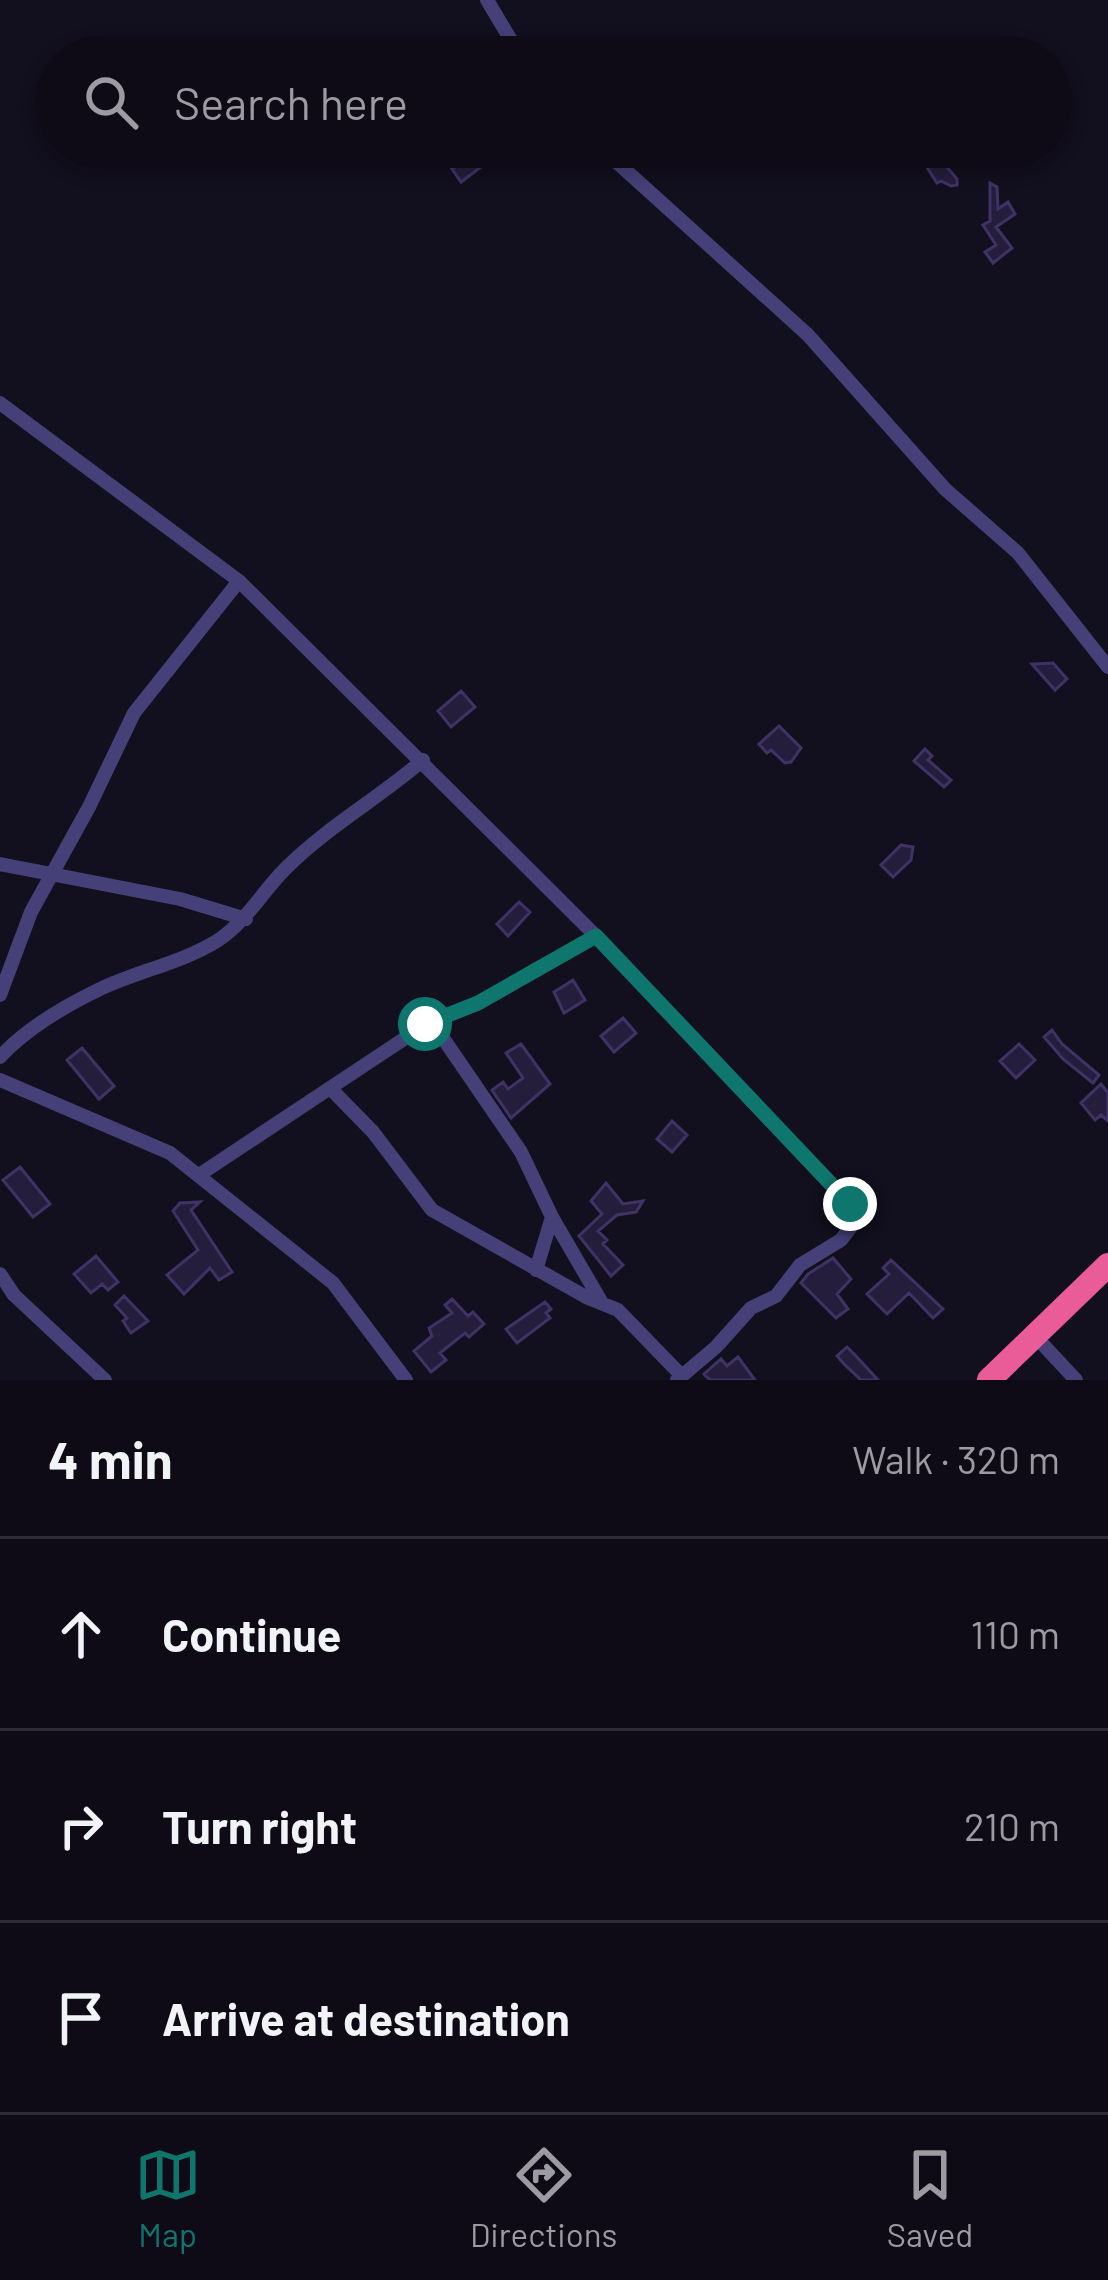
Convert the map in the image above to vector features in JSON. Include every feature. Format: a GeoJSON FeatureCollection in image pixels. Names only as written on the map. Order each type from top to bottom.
{"type":"FeatureCollection","features":[{"type":"Feature","properties":{"kind":"highway"},"geometry":{"type":"LineString","coordinates":[[989,1380],[1108,1265]]}},
{"type":"Feature","properties":{"kind":"street"},"geometry":{"type":"LineString","coordinates":[[487,0],[508,36]]}},
{"type":"Feature","properties":{"kind":"street"},"geometry":{"type":"LineString","coordinates":[[624,168],[796,322],[945,488],[1018,553],[1108,667]]}},
{"type":"Feature","properties":{"kind":"street"},"geometry":{"type":"LineString","coordinates":[[0,403],[238,581],[596,936],[850,1204],[856,1216],[851,1231],[800,1265],[776,1296],[754,1305],[679,1378],[618,1310],[432,1210],[373,1132],[330,1088]]}},
{"type":"Feature","properties":{"kind":"street"},"geometry":{"type":"LineString","coordinates":[[0,995],[31,912],[142,698],[238,581]]}},
{"type":"Feature","properties":{"kind":"street"},"geometry":{"type":"LineString","coordinates":[[0,1057],[15,1041],[99,990],[181,961],[246,920],[285,869],[423,760]]}},
{"type":"Feature","properties":{"kind":"street"},"geometry":{"type":"LineString","coordinates":[[0,864],[180,898],[246,920]]}},
{"type":"Feature","properties":{"kind":"street"},"geometry":{"type":"LineString","coordinates":[[199,1175],[432,1022],[478,1003],[596,936]]}},
{"type":"Feature","properties":{"kind":"street"},"geometry":{"type":"LineString","coordinates":[[432,1022],[521,1152],[602,1303]]}},
{"type":"Feature","properties":{"kind":"street"},"geometry":{"type":"LineString","coordinates":[[0,1080],[170,1153],[333,1283],[406,1380]]}},
{"type":"Feature","properties":{"kind":"street"},"geometry":{"type":"LineString","coordinates":[[536,1270],[552,1217]]}},
{"type":"Feature","properties":{"kind":"street"},"geometry":{"type":"LineString","coordinates":[[0,1274],[14,1295],[105,1380]]}},
{"type":"Feature","properties":{"kind":"street"},"geometry":{"type":"LineString","coordinates":[[0,1305],[14,1295]]}},
{"type":"Feature","properties":{"kind":"street"},"geometry":{"type":"LineString","coordinates":[[1035,1336],[1076,1380]]}},
{"type":"Feature","properties":{"kind":"building"},"geometry":{"type":"Polygon","coordinates":[[[454,168],[480,168],[461,182],[454,168]]]}},
{"type":"Feature","properties":{"kind":"building"},"geometry":{"type":"Polygon","coordinates":[[[927,168],[948,168],[957,179],[957,185],[937,183],[927,168]]]}},
{"type":"Feature","properties":{"kind":"building"},"geometry":{"type":"Polygon","coordinates":[[[990,183],[997,187],[998,209],[1008,202],[1015,214],[996,227],[1012,248],[993,263],[985,252],[996,245],[983,225],[990,221],[990,183]]]}},
{"type":"Feature","properties":{"kind":"building"},"geometry":{"type":"Polygon","coordinates":[[[1053,663],[1067,679],[1055,690],[1032,664],[1053,663]]]}},
{"type":"Feature","properties":{"kind":"building"},"geometry":{"type":"Polygon","coordinates":[[[461,691],[475,707],[451,727],[438,711],[461,691]]]}},
{"type":"Feature","properties":{"kind":"building"},"geometry":{"type":"Polygon","coordinates":[[[779,726],[801,748],[791,762],[785,763],[771,750],[767,753],[759,744],[779,726]]]}},
{"type":"Feature","properties":{"kind":"building"},"geometry":{"type":"Polygon","coordinates":[[[925,749],[932,756],[928,760],[951,780],[944,787],[914,761],[925,749]]]}},
{"type":"Feature","properties":{"kind":"building"},"geometry":{"type":"Polygon","coordinates":[[[901,845],[913,847],[911,860],[893,877],[881,865],[901,845]]]}},
{"type":"Feature","properties":{"kind":"building"},"geometry":{"type":"Polygon","coordinates":[[[519,902],[530,912],[508,936],[497,924],[519,902]]]}},
{"type":"Feature","properties":{"kind":"building"},"geometry":{"type":"Polygon","coordinates":[[[573,980],[585,1000],[564,1013],[554,992],[573,980]]]}},
{"type":"Feature","properties":{"kind":"building"},"geometry":{"type":"Polygon","coordinates":[[[623,1018],[636,1033],[614,1052],[601,1036],[623,1018]]]}},
{"type":"Feature","properties":{"kind":"building"},"geometry":{"type":"Polygon","coordinates":[[[1052,1030],[1099,1075],[1093,1083],[1044,1037],[1052,1030]]]}},
{"type":"Feature","properties":{"kind":"building"},"geometry":{"type":"Polygon","coordinates":[[[521,1044],[550,1084],[511,1118],[492,1090],[503,1082],[508,1089],[523,1078],[506,1053],[521,1044]]]}},
{"type":"Feature","properties":{"kind":"building"},"geometry":{"type":"Polygon","coordinates":[[[1019,1044],[1035,1060],[1016,1078],[1000,1061],[1019,1044]]]}},
{"type":"Feature","properties":{"kind":"building"},"geometry":{"type":"Polygon","coordinates":[[[82,1048],[114,1086],[99,1099],[67,1060],[82,1048]]]}},
{"type":"Feature","properties":{"kind":"building"},"geometry":{"type":"Polygon","coordinates":[[[1101,1084],[1108,1093],[1108,1121],[1101,1115],[1095,1120],[1081,1103],[1101,1084]]]}},
{"type":"Feature","properties":{"kind":"building"},"geometry":{"type":"Polygon","coordinates":[[[672,1121],[687,1135],[672,1152],[657,1139],[672,1121]]]}},
{"type":"Feature","properties":{"kind":"building"},"geometry":{"type":"Polygon","coordinates":[[[20,1167],[50,1204],[33,1217],[3,1180],[20,1167]]]}},
{"type":"Feature","properties":{"kind":"building"},"geometry":{"type":"Polygon","coordinates":[[[606,1183],[623,1204],[643,1201],[636,1212],[617,1215],[598,1231],[607,1240],[603,1244],[623,1265],[611,1276],[579,1236],[602,1214],[591,1201],[606,1183]]]}},
{"type":"Feature","properties":{"kind":"building"},"geometry":{"type":"Polygon","coordinates":[[[200,1202],[191,1210],[232,1272],[219,1280],[210,1268],[184,1294],[167,1275],[198,1250],[173,1211],[180,1203],[200,1202]]]}},
{"type":"Feature","properties":{"kind":"building"},"geometry":{"type":"Polygon","coordinates":[[[96,1256],[118,1282],[108,1290],[102,1284],[91,1293],[74,1274],[96,1256]]]}},
{"type":"Feature","properties":{"kind":"building"},"geometry":{"type":"Polygon","coordinates":[[[833,1258],[851,1279],[837,1294],[848,1309],[836,1318],[801,1283],[833,1258]]]}},
{"type":"Feature","properties":{"kind":"building"},"geometry":{"type":"Polygon","coordinates":[[[891,1260],[943,1309],[933,1318],[909,1293],[887,1314],[867,1294],[889,1274],[883,1268],[891,1260]]]}},
{"type":"Feature","properties":{"kind":"building"},"geometry":{"type":"Polygon","coordinates":[[[124,1296],[148,1321],[131,1333],[123,1321],[127,1318],[115,1305],[124,1296]]]}},
{"type":"Feature","properties":{"kind":"building"},"geometry":{"type":"Polygon","coordinates":[[[452,1299],[484,1324],[440,1353],[446,1360],[431,1372],[414,1351],[432,1336],[429,1328],[452,1313],[445,1305],[452,1299]]]}},
{"type":"Feature","properties":{"kind":"building"},"geometry":{"type":"Polygon","coordinates":[[[545,1302],[551,1309],[546,1313],[550,1318],[517,1343],[506,1329],[545,1302]]]}},
{"type":"Feature","properties":{"kind":"building"},"geometry":{"type":"Polygon","coordinates":[[[847,1347],[878,1380],[861,1380],[844,1364],[837,1356],[847,1347]]]}},
{"type":"Feature","properties":{"kind":"building"},"geometry":{"type":"Polygon","coordinates":[[[738,1357],[755,1380],[710,1380],[704,1374],[721,1359],[727,1366],[738,1357]]]}},
{"type":"Feature","properties":{"kind":"route"},"geometry":{"type":"LineString","coordinates":[[425,1024],[478,1003],[596,936],[850,1204]]}}]}
